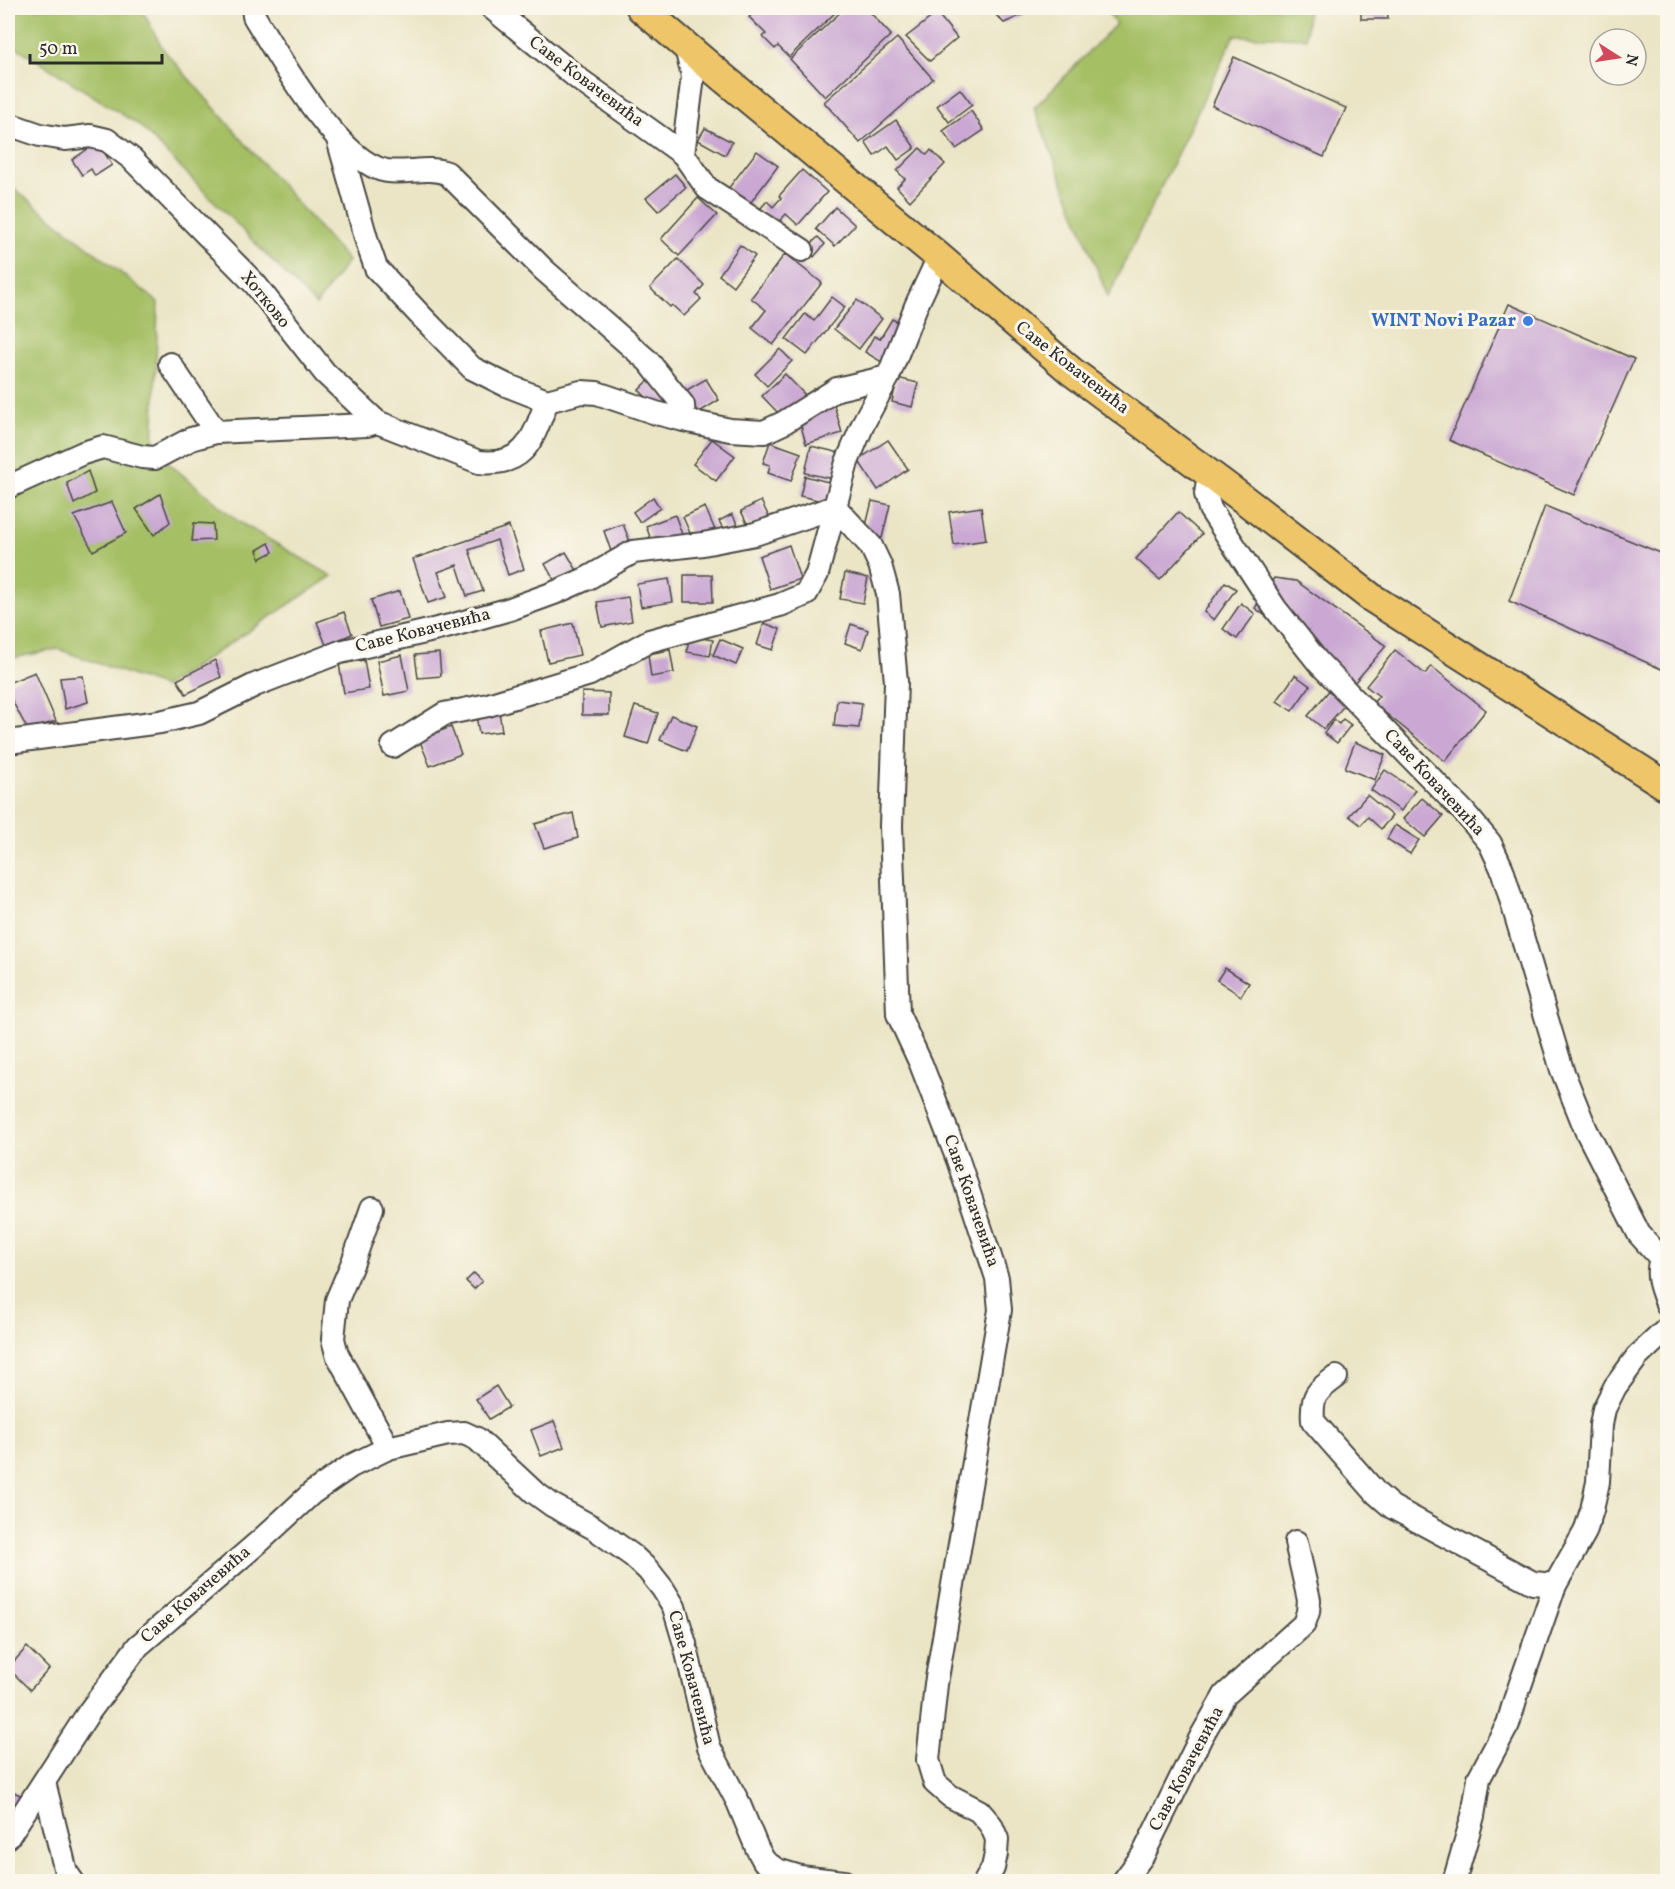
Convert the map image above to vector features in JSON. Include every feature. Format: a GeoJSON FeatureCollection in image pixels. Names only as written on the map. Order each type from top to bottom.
{"type":"FeatureCollection","features":[{"type":"Feature","properties":{"kind":"main road","name":"Саве Ковачевића"},"geometry":{"type":"LineString","coordinates":[[641,8],[939,257],[1071,371],[1372,598],[1668,787]]}},
{"type":"Feature","properties":{"kind":"street"},"geometry":{"type":"LineString","coordinates":[[253,8],[254,16],[288,73],[338,139],[364,162],[387,171],[437,170],[447,173],[544,270],[648,360],[683,405],[684,420]]}},
{"type":"Feature","properties":{"kind":"street","name":"Саве Ковачевића"},"geometry":{"type":"LineString","coordinates":[[492,8],[580,80],[683,154],[708,188],[802,250]]}},
{"type":"Feature","properties":{"kind":"street"},"geometry":{"type":"LineString","coordinates":[[683,154],[693,76],[685,44]]}},
{"type":"Feature","properties":{"kind":"street","name":"Хотково"},"geometry":{"type":"LineString","coordinates":[[8,124],[40,135],[65,139],[90,136],[107,140],[132,159],[255,284],[325,373],[377,422]]}},
{"type":"Feature","properties":{"kind":"street"},"geometry":{"type":"LineString","coordinates":[[338,139],[376,268],[472,368],[506,385],[547,401],[581,392],[597,393],[684,420],[730,430],[764,432],[783,423],[837,389],[888,377]]}},
{"type":"Feature","properties":{"kind":"street"},"geometry":{"type":"LineString","coordinates":[[393,746],[444,714],[489,705],[590,674],[649,641],[769,608],[806,594],[817,574],[847,462],[864,422],[888,377],[916,306],[939,257]]}},
{"type":"Feature","properties":{"kind":"street"},"geometry":{"type":"LineString","coordinates":[[170,364],[216,432]]}},
{"type":"Feature","properties":{"kind":"street"},"geometry":{"type":"LineString","coordinates":[[8,487],[83,453],[103,447],[155,458],[191,439],[216,432],[367,425],[377,422],[479,462],[495,464],[512,460],[532,439],[547,401]]}},
{"type":"Feature","properties":{"kind":"street","name":"Саве Ковачевића"},"geometry":{"type":"LineString","coordinates":[[1209,473],[1206,494],[1210,509],[1275,608],[1318,662],[1464,812],[1490,843],[1502,869],[1562,1070],[1586,1130],[1640,1234],[1664,1262],[1658,1269],[1658,1279],[1668,1306]]}},
{"type":"Feature","properties":{"kind":"street","name":"Саве Ковачевића"},"geometry":{"type":"LineString","coordinates":[[8,742],[160,722],[199,713],[255,685],[340,652],[460,623],[510,609],[554,593],[588,578],[633,552],[702,544],[755,534],[835,507],[871,546],[880,565],[888,594],[896,682],[891,826],[898,1014],[921,1064],[958,1161],[997,1278],[1000,1310],[936,1684],[928,1760],[935,1784],[950,1796],[979,1811],[991,1825],[996,1839],[996,1854],[993,1868],[985,1881]]}},
{"type":"Feature","properties":{"kind":"street"},"geometry":{"type":"LineString","coordinates":[[372,1208],[337,1300],[333,1339],[337,1354],[388,1448]]}},
{"type":"Feature","properties":{"kind":"street"},"geometry":{"type":"LineString","coordinates":[[1454,1881],[1473,1816],[1479,1778],[1508,1724],[1555,1585],[1585,1532],[1592,1510],[1598,1482],[1604,1409],[1615,1388],[1637,1357],[1668,1328]]}},
{"type":"Feature","properties":{"kind":"street"},"geometry":{"type":"LineString","coordinates":[[1336,1377],[1320,1388],[1314,1397],[1313,1421],[1377,1494],[1392,1507],[1533,1583],[1555,1585]]}},
{"type":"Feature","properties":{"kind":"street","name":"Саве Ковачевића"},"geometry":{"type":"LineString","coordinates":[[8,1837],[89,1712],[138,1646],[312,1493],[351,1466],[388,1448],[448,1434],[464,1433],[477,1439],[534,1492],[552,1505],[594,1528],[633,1556],[648,1570],[674,1607],[709,1747],[738,1802],[764,1861],[777,1870],[800,1877],[844,1881]]}},
{"type":"Feature","properties":{"kind":"street","name":"Саве Ковачевића"},"geometry":{"type":"LineString","coordinates":[[1123,1881],[1143,1855],[1201,1737],[1226,1695],[1304,1624],[1310,1600],[1296,1542]]}},
{"type":"Feature","properties":{"kind":"street"},"geometry":{"type":"LineString","coordinates":[[44,1782],[66,1872],[73,1881]]}},
{"type":"Feature","properties":{"kind":"green space"},"geometry":{"type":"Polygon","coordinates":[[[8,8],[141,8],[163,49],[348,261],[316,305],[139,125],[10,43],[8,44],[8,8]]]}},
{"type":"Feature","properties":{"kind":"green space"},"geometry":{"type":"Polygon","coordinates":[[[1105,8],[1308,8],[1306,38],[1234,36],[1108,297],[1034,108],[1116,24],[1105,8]]]}},
{"type":"Feature","properties":{"kind":"green space"},"geometry":{"type":"Polygon","coordinates":[[[8,184],[158,302],[153,450],[239,522],[332,576],[164,687],[58,649],[8,659],[8,184]]]}},
{"type":"Feature","properties":{"kind":"building"},"geometry":{"type":"Polygon","coordinates":[[[760,8],[840,8],[789,57],[778,46],[775,49],[763,37],[766,34],[749,17],[760,8]]]}},
{"type":"Feature","properties":{"kind":"building"},"geometry":{"type":"Polygon","coordinates":[[[845,8],[866,8],[891,35],[825,97],[790,59],[845,8]]]}},
{"type":"Feature","properties":{"kind":"building"},"geometry":{"type":"Polygon","coordinates":[[[1000,8],[1038,8],[1004,23],[992,11],[1000,8]]]}},
{"type":"Feature","properties":{"kind":"building"},"geometry":{"type":"Polygon","coordinates":[[[1361,8],[1387,8],[1388,19],[1361,19],[1361,8]]]}},
{"type":"Feature","properties":{"kind":"building"},"geometry":{"type":"Polygon","coordinates":[[[937,13],[957,38],[930,61],[906,37],[937,13]]]}},
{"type":"Feature","properties":{"kind":"building"},"geometry":{"type":"Polygon","coordinates":[[[897,38],[933,79],[860,143],[824,102],[897,38]]]}},
{"type":"Feature","properties":{"kind":"building"},"geometry":{"type":"Polygon","coordinates":[[[1234,57],[1346,108],[1324,157],[1212,106],[1234,57]]]}},
{"type":"Feature","properties":{"kind":"building"},"geometry":{"type":"Polygon","coordinates":[[[960,89],[972,105],[949,122],[937,106],[960,89]]]}},
{"type":"Feature","properties":{"kind":"building"},"geometry":{"type":"Polygon","coordinates":[[[971,111],[984,130],[956,149],[943,131],[971,111]]]}},
{"type":"Feature","properties":{"kind":"building"},"geometry":{"type":"Polygon","coordinates":[[[896,120],[915,148],[898,160],[888,146],[874,156],[865,142],[896,120]]]}},
{"type":"Feature","properties":{"kind":"building"},"geometry":{"type":"Polygon","coordinates":[[[705,128],[732,142],[725,155],[698,140],[705,128]]]}},
{"type":"Feature","properties":{"kind":"building"},"geometry":{"type":"Polygon","coordinates":[[[98,142],[112,165],[95,176],[91,169],[82,175],[72,160],[98,142]]]}},
{"type":"Feature","properties":{"kind":"building"},"geometry":{"type":"Polygon","coordinates":[[[920,148],[927,155],[931,150],[945,164],[910,201],[897,187],[905,179],[897,171],[920,148]]]}},
{"type":"Feature","properties":{"kind":"building"},"geometry":{"type":"Polygon","coordinates":[[[757,151],[778,166],[745,210],[724,194],[757,151]]]}},
{"type":"Feature","properties":{"kind":"building"},"geometry":{"type":"Polygon","coordinates":[[[802,170],[827,192],[798,225],[786,214],[777,224],[760,209],[767,201],[773,207],[781,198],[779,196],[802,170]]]}},
{"type":"Feature","properties":{"kind":"building"},"geometry":{"type":"Polygon","coordinates":[[[675,174],[686,187],[658,211],[646,198],[675,174]]]}},
{"type":"Feature","properties":{"kind":"building"},"geometry":{"type":"Polygon","coordinates":[[[698,198],[717,215],[679,256],[661,239],[698,198]]]}},
{"type":"Feature","properties":{"kind":"building"},"geometry":{"type":"Polygon","coordinates":[[[835,207],[855,225],[835,246],[816,229],[835,207]]]}},
{"type":"Feature","properties":{"kind":"building"},"geometry":{"type":"Polygon","coordinates":[[[818,237],[825,244],[814,257],[806,249],[818,237]]]}},
{"type":"Feature","properties":{"kind":"building"},"geometry":{"type":"Polygon","coordinates":[[[740,245],[755,256],[733,286],[719,275],[740,245]]]}},
{"type":"Feature","properties":{"kind":"building"},"geometry":{"type":"Polygon","coordinates":[[[785,254],[822,283],[773,345],[752,328],[766,310],[751,298],[785,254]]]}},
{"type":"Feature","properties":{"kind":"building"},"geometry":{"type":"Polygon","coordinates":[[[678,259],[704,285],[696,294],[701,299],[684,316],[672,305],[670,307],[650,288],[678,259]]]}},
{"type":"Feature","properties":{"kind":"building"},"geometry":{"type":"Polygon","coordinates":[[[832,297],[845,307],[807,355],[786,339],[805,314],[814,321],[832,297]]]}},
{"type":"Feature","properties":{"kind":"building"},"geometry":{"type":"Polygon","coordinates":[[[857,300],[882,319],[859,349],[834,329],[857,300]]]}},
{"type":"Feature","properties":{"kind":"building"},"geometry":{"type":"Polygon","coordinates":[[[1509,304],[1634,359],[1574,495],[1449,440],[1509,304]]]}},
{"type":"Feature","properties":{"kind":"building"},"geometry":{"type":"Polygon","coordinates":[[[892,319],[902,324],[885,364],[865,352],[874,336],[880,339],[892,319]]]}},
{"type":"Feature","properties":{"kind":"building"},"geometry":{"type":"Polygon","coordinates":[[[780,349],[792,361],[767,386],[755,374],[780,349]]]}},
{"type":"Feature","properties":{"kind":"building"},"geometry":{"type":"Polygon","coordinates":[[[785,374],[805,395],[782,417],[762,396],[785,374]]]}},
{"type":"Feature","properties":{"kind":"building"},"geometry":{"type":"Polygon","coordinates":[[[897,378],[918,383],[912,407],[892,402],[897,378]]]}},
{"type":"Feature","properties":{"kind":"building"},"geometry":{"type":"Polygon","coordinates":[[[706,379],[719,400],[698,413],[685,391],[706,379]]]}},
{"type":"Feature","properties":{"kind":"building"},"geometry":{"type":"Polygon","coordinates":[[[648,381],[671,404],[662,413],[639,390],[648,381]]]}},
{"type":"Feature","properties":{"kind":"building"},"geometry":{"type":"Polygon","coordinates":[[[834,405],[842,433],[806,444],[798,415],[834,405]]]}},
{"type":"Feature","properties":{"kind":"building"},"geometry":{"type":"Polygon","coordinates":[[[712,439],[735,456],[716,481],[693,464],[712,439]]]}},
{"type":"Feature","properties":{"kind":"building"},"geometry":{"type":"Polygon","coordinates":[[[888,440],[908,469],[878,490],[858,460],[888,440]]]}},
{"type":"Feature","properties":{"kind":"building"},"geometry":{"type":"Polygon","coordinates":[[[770,442],[801,453],[791,481],[768,473],[770,465],[763,463],[770,442]]]}},
{"type":"Feature","properties":{"kind":"building"},"geometry":{"type":"Polygon","coordinates":[[[811,446],[840,453],[834,479],[805,473],[811,446]]]}},
{"type":"Feature","properties":{"kind":"building"},"geometry":{"type":"Polygon","coordinates":[[[88,471],[95,493],[74,504],[67,483],[88,471]]]}},
{"type":"Feature","properties":{"kind":"building"},"geometry":{"type":"Polygon","coordinates":[[[805,476],[832,483],[827,502],[800,496],[805,476]]]}},
{"type":"Feature","properties":{"kind":"building"},"geometry":{"type":"Polygon","coordinates":[[[160,494],[170,522],[154,535],[136,509],[160,494]]]}},
{"type":"Feature","properties":{"kind":"building"},"geometry":{"type":"Polygon","coordinates":[[[653,497],[660,508],[640,522],[633,512],[653,497]]]}},
{"type":"Feature","properties":{"kind":"building"},"geometry":{"type":"Polygon","coordinates":[[[761,501],[769,517],[749,527],[741,511],[761,501]]]}},
{"type":"Feature","properties":{"kind":"building"},"geometry":{"type":"Polygon","coordinates":[[[872,501],[890,505],[882,538],[864,534],[872,501]]]}},
{"type":"Feature","properties":{"kind":"building"},"geometry":{"type":"Polygon","coordinates":[[[112,502],[126,533],[93,551],[74,516],[112,502]]]}},
{"type":"Feature","properties":{"kind":"building"},"geometry":{"type":"Polygon","coordinates":[[[1545,506],[1668,556],[1668,672],[1509,601],[1545,506]]]}},
{"type":"Feature","properties":{"kind":"building"},"geometry":{"type":"Polygon","coordinates":[[[705,507],[715,530],[693,540],[683,517],[705,507]]]}},
{"type":"Feature","properties":{"kind":"building"},"geometry":{"type":"Polygon","coordinates":[[[981,507],[986,540],[954,545],[949,512],[981,507]]]}},
{"type":"Feature","properties":{"kind":"building"},"geometry":{"type":"Polygon","coordinates":[[[1178,512],[1202,534],[1160,580],[1136,559],[1178,512]]]}},
{"type":"Feature","properties":{"kind":"building"},"geometry":{"type":"Polygon","coordinates":[[[732,514],[738,525],[725,532],[719,521],[732,514]]]}},
{"type":"Feature","properties":{"kind":"building"},"geometry":{"type":"Polygon","coordinates":[[[675,515],[683,537],[654,548],[646,526],[675,515]]]}},
{"type":"Feature","properties":{"kind":"building"},"geometry":{"type":"Polygon","coordinates":[[[194,523],[213,524],[214,540],[192,541],[194,523]]]}},
{"type":"Feature","properties":{"kind":"building"},"geometry":{"type":"Polygon","coordinates":[[[623,524],[632,547],[612,554],[604,531],[623,524]]]}},
{"type":"Feature","properties":{"kind":"building"},"geometry":{"type":"Polygon","coordinates":[[[509,526],[524,569],[508,575],[497,540],[469,550],[483,591],[467,596],[457,565],[438,572],[447,597],[428,603],[413,559],[509,526]]]}},
{"type":"Feature","properties":{"kind":"building"},"geometry":{"type":"Polygon","coordinates":[[[269,543],[273,552],[260,559],[257,550],[269,543]]]}},
{"type":"Feature","properties":{"kind":"building"},"geometry":{"type":"Polygon","coordinates":[[[789,545],[800,579],[770,589],[759,556],[789,545]]]}},
{"type":"Feature","properties":{"kind":"building"},"geometry":{"type":"Polygon","coordinates":[[[566,552],[578,572],[557,585],[545,564],[566,552]]]}},
{"type":"Feature","properties":{"kind":"building"},"geometry":{"type":"Polygon","coordinates":[[[845,573],[868,578],[863,603],[840,599],[845,573]]]}},
{"type":"Feature","properties":{"kind":"building"},"geometry":{"type":"Polygon","coordinates":[[[684,575],[712,575],[713,602],[684,602],[684,575]]]}},
{"type":"Feature","properties":{"kind":"building"},"geometry":{"type":"Polygon","coordinates":[[[1274,578],[1296,581],[1386,646],[1354,683],[1255,608],[1274,578]]]}},
{"type":"Feature","properties":{"kind":"building"},"geometry":{"type":"Polygon","coordinates":[[[669,579],[673,602],[641,607],[637,584],[669,579]]]}},
{"type":"Feature","properties":{"kind":"building"},"geometry":{"type":"Polygon","coordinates":[[[1225,582],[1236,589],[1214,620],[1204,612],[1225,582]]]}},
{"type":"Feature","properties":{"kind":"building"},"geometry":{"type":"Polygon","coordinates":[[[400,591],[408,619],[379,627],[371,600],[400,591]]]}},
{"type":"Feature","properties":{"kind":"building"},"geometry":{"type":"Polygon","coordinates":[[[628,597],[632,621],[602,627],[597,602],[628,597]]]}},
{"type":"Feature","properties":{"kind":"building"},"geometry":{"type":"Polygon","coordinates":[[[1241,603],[1255,614],[1237,639],[1223,629],[1241,603]]]}},
{"type":"Feature","properties":{"kind":"building"},"geometry":{"type":"Polygon","coordinates":[[[344,612],[352,634],[326,645],[317,622],[344,612]]]}},
{"type":"Feature","properties":{"kind":"building"},"geometry":{"type":"Polygon","coordinates":[[[573,623],[580,655],[548,662],[541,631],[573,623]]]}},
{"type":"Feature","properties":{"kind":"building"},"geometry":{"type":"Polygon","coordinates":[[[764,623],[780,629],[773,650],[757,645],[764,623]]]}},
{"type":"Feature","properties":{"kind":"building"},"geometry":{"type":"Polygon","coordinates":[[[851,624],[868,630],[862,649],[845,643],[851,624]]]}},
{"type":"Feature","properties":{"kind":"building"},"geometry":{"type":"Polygon","coordinates":[[[689,636],[713,640],[710,656],[687,652],[689,636]]]}},
{"type":"Feature","properties":{"kind":"building"},"geometry":{"type":"Polygon","coordinates":[[[720,639],[743,649],[736,665],[713,655],[720,639]]]}},
{"type":"Feature","properties":{"kind":"building"},"geometry":{"type":"Polygon","coordinates":[[[670,650],[674,673],[651,677],[648,654],[670,650]]]}},
{"type":"Feature","properties":{"kind":"building"},"geometry":{"type":"Polygon","coordinates":[[[1395,650],[1425,674],[1431,666],[1486,710],[1445,761],[1373,703],[1379,696],[1366,686],[1395,650]]]}},
{"type":"Feature","properties":{"kind":"building"},"geometry":{"type":"Polygon","coordinates":[[[439,653],[441,676],[418,678],[415,655],[439,653]]]}},
{"type":"Feature","properties":{"kind":"building"},"geometry":{"type":"Polygon","coordinates":[[[402,655],[409,691],[384,696],[377,661],[402,655]]]}},
{"type":"Feature","properties":{"kind":"building"},"geometry":{"type":"Polygon","coordinates":[[[215,660],[221,677],[186,694],[177,680],[215,660]]]}},
{"type":"Feature","properties":{"kind":"building"},"geometry":{"type":"Polygon","coordinates":[[[364,660],[369,689],[344,693],[339,664],[364,660]]]}},
{"type":"Feature","properties":{"kind":"building"},"geometry":{"type":"Polygon","coordinates":[[[35,672],[56,721],[28,730],[8,693],[8,683],[35,672]]]}},
{"type":"Feature","properties":{"kind":"building"},"geometry":{"type":"Polygon","coordinates":[[[1295,675],[1310,686],[1292,711],[1277,701],[1295,675]]]}},
{"type":"Feature","properties":{"kind":"building"},"geometry":{"type":"Polygon","coordinates":[[[83,676],[88,702],[65,709],[60,678],[83,676]]]}},
{"type":"Feature","properties":{"kind":"building"},"geometry":{"type":"Polygon","coordinates":[[[1332,687],[1348,701],[1324,729],[1308,716],[1332,687]]]}},
{"type":"Feature","properties":{"kind":"building"},"geometry":{"type":"Polygon","coordinates":[[[582,692],[609,693],[609,715],[582,715],[582,692]]]}},
{"type":"Feature","properties":{"kind":"building"},"geometry":{"type":"Polygon","coordinates":[[[837,700],[862,703],[859,728],[834,726],[837,700]]]}},
{"type":"Feature","properties":{"kind":"building"},"geometry":{"type":"Polygon","coordinates":[[[635,706],[658,713],[648,744],[625,737],[635,706]]]}},
{"type":"Feature","properties":{"kind":"building"},"geometry":{"type":"Polygon","coordinates":[[[499,711],[502,731],[479,734],[476,715],[499,711]]]}},
{"type":"Feature","properties":{"kind":"building"},"geometry":{"type":"Polygon","coordinates":[[[671,715],[697,726],[687,751],[660,740],[671,715]]]}},
{"type":"Feature","properties":{"kind":"building"},"geometry":{"type":"Polygon","coordinates":[[[1343,719],[1351,725],[1337,743],[1324,733],[1334,720],[1339,724],[1343,719]]]}},
{"type":"Feature","properties":{"kind":"building"},"geometry":{"type":"Polygon","coordinates":[[[451,727],[461,754],[430,766],[419,739],[451,727]]]}},
{"type":"Feature","properties":{"kind":"building"},"geometry":{"type":"Polygon","coordinates":[[[1355,742],[1385,755],[1375,780],[1345,768],[1355,742]]]}},
{"type":"Feature","properties":{"kind":"building"},"geometry":{"type":"Polygon","coordinates":[[[1385,770],[1415,790],[1401,811],[1371,790],[1385,770]]]}},
{"type":"Feature","properties":{"kind":"building"},"geometry":{"type":"Polygon","coordinates":[[[1367,795],[1392,816],[1381,829],[1368,817],[1361,825],[1349,816],[1367,795]]]}},
{"type":"Feature","properties":{"kind":"building"},"geometry":{"type":"Polygon","coordinates":[[[1422,798],[1443,816],[1425,837],[1403,819],[1422,798]]]}},
{"type":"Feature","properties":{"kind":"building"},"geometry":{"type":"Polygon","coordinates":[[[573,813],[578,838],[544,848],[535,824],[573,813]]]}},
{"type":"Feature","properties":{"kind":"building"},"geometry":{"type":"Polygon","coordinates":[[[1395,825],[1419,840],[1410,854],[1387,839],[1395,825]]]}},
{"type":"Feature","properties":{"kind":"building"},"geometry":{"type":"Polygon","coordinates":[[[1225,968],[1249,983],[1241,996],[1217,980],[1225,968]]]}},
{"type":"Feature","properties":{"kind":"building"},"geometry":{"type":"Polygon","coordinates":[[[474,1273],[482,1281],[474,1289],[466,1281],[474,1273]]]}},
{"type":"Feature","properties":{"kind":"building"},"geometry":{"type":"Polygon","coordinates":[[[496,1386],[509,1407],[489,1419],[476,1399],[496,1386]]]}},
{"type":"Feature","properties":{"kind":"building"},"geometry":{"type":"Polygon","coordinates":[[[554,1421],[564,1447],[541,1456],[531,1430],[554,1421]]]}},
{"type":"Feature","properties":{"kind":"building"},"geometry":{"type":"Polygon","coordinates":[[[27,1647],[49,1669],[30,1690],[8,1668],[27,1647]]]}},
{"type":"Feature","properties":{"kind":"building"},"geometry":{"type":"Polygon","coordinates":[[[10,1790],[26,1798],[20,1808],[8,1801],[10,1790]]]}},
{"type":"Feature","properties":{"kind":"place","name":"WINT Novi Pazar"},"geometry":{"type":"Point","coordinates":[1528,321]}}]}
